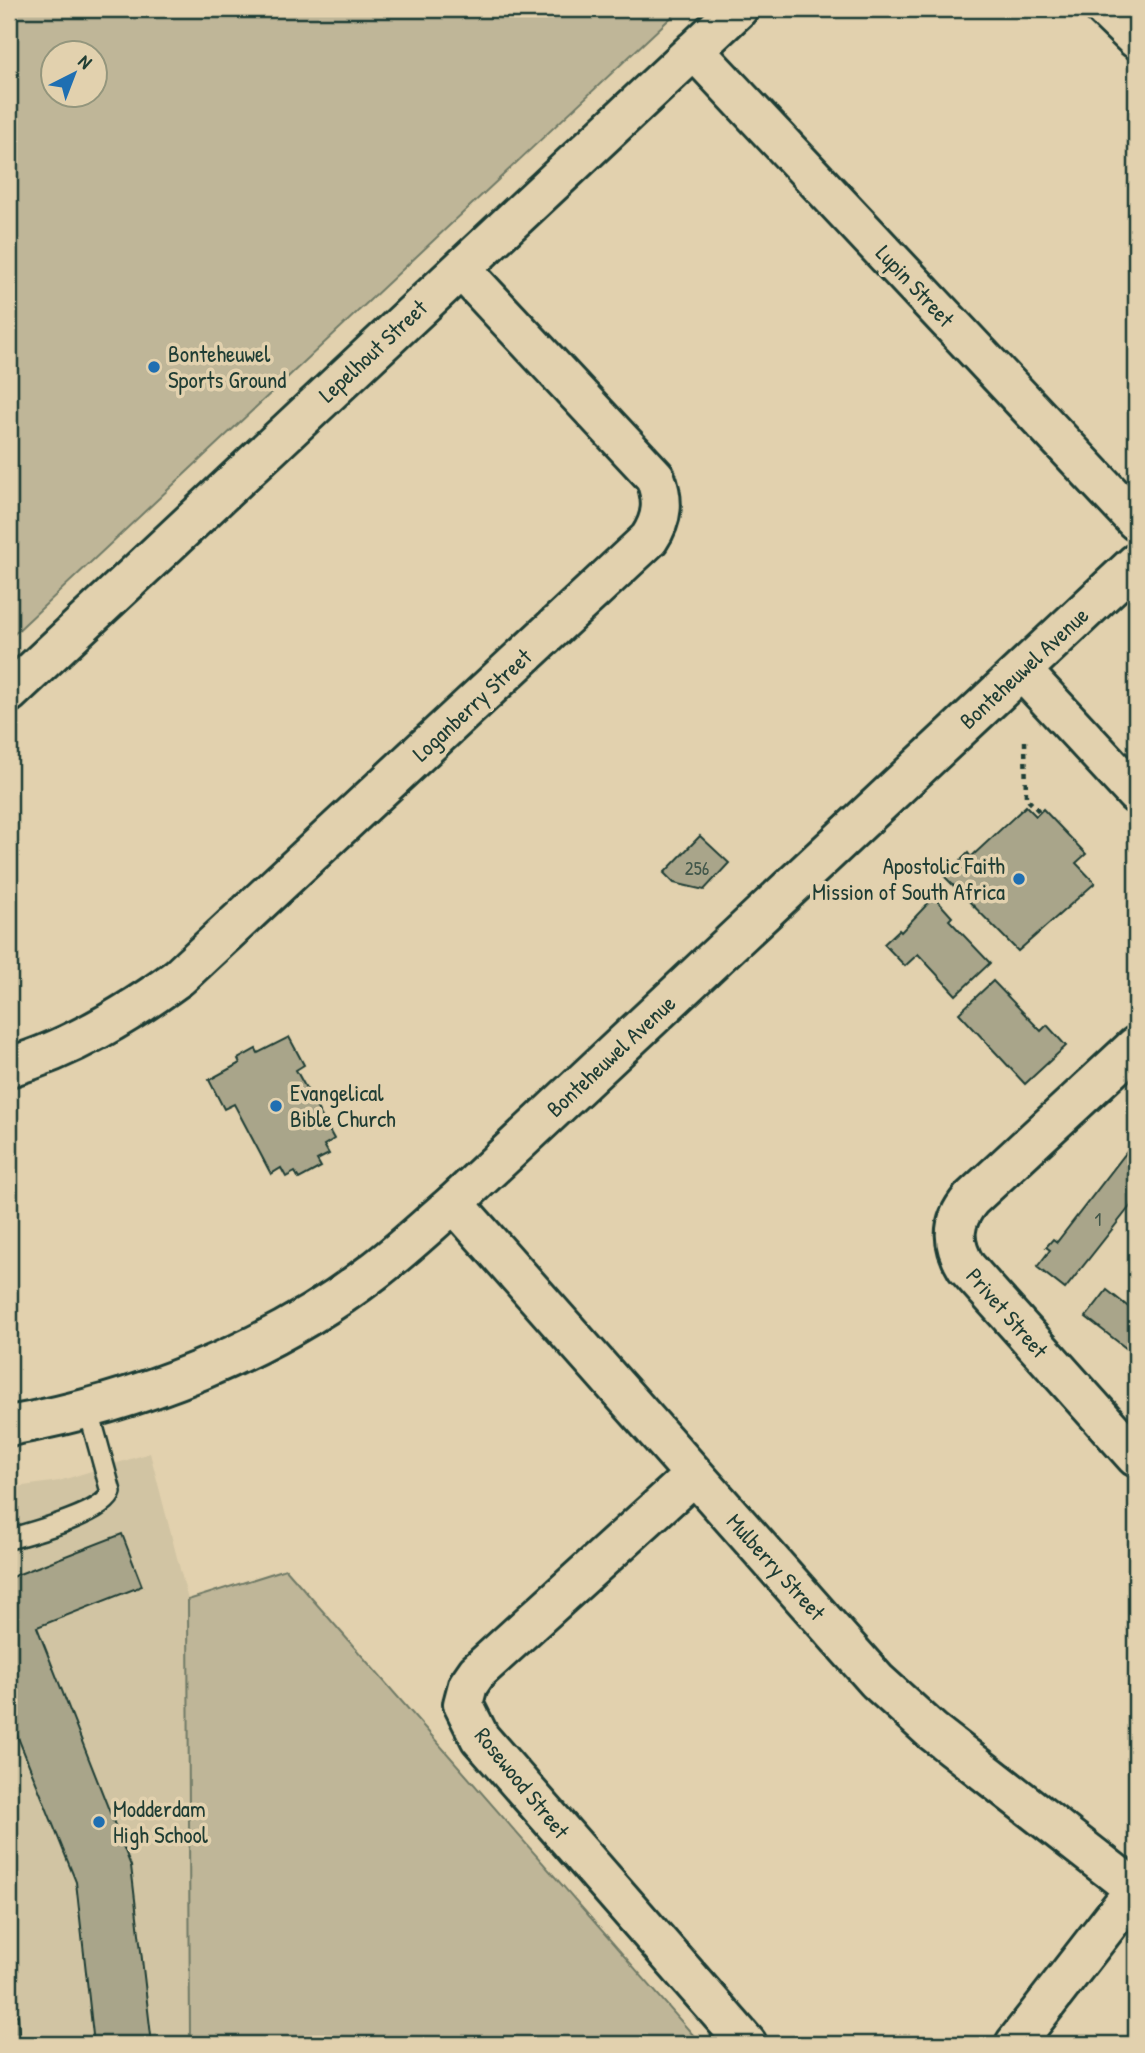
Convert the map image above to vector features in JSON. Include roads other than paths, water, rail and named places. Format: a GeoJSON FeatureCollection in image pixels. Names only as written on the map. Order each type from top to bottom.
{"type":"FeatureCollection","features":[{"type":"Feature","properties":{"kind":"street","name":"Lepelhout Street"},"geometry":{"type":"LineString","coordinates":[[9,693],[738,9]]}},
{"type":"Feature","properties":{"kind":"street"},"geometry":{"type":"LineString","coordinates":[[1105,9],[1136,39]]}},
{"type":"Feature","properties":{"kind":"street","name":"Lupin Street"},"geometry":{"type":"LineString","coordinates":[[694,50],[1136,521]]}},
{"type":"Feature","properties":{"kind":"street","name":"Loganberry Street"},"geometry":{"type":"LineString","coordinates":[[9,1067],[103,1028],[179,977],[639,548],[656,528],[662,503],[655,477],[461,269]]}},
{"type":"Feature","properties":{"kind":"street","name":"Bonteheuwel Avenue"},"geometry":{"type":"LineString","coordinates":[[9,1426],[88,1408],[190,1374],[284,1328],[373,1273],[454,1203],[1136,563]]}},
{"type":"Feature","properties":{"kind":"street"},"geometry":{"type":"LineString","coordinates":[[1022,671],[1136,794]]}},
{"type":"Feature","properties":{"kind":"street","name":"Privet Street"},"geometry":{"type":"LineString","coordinates":[[1136,1046],[971,1199],[959,1216],[955,1240],[966,1267],[1136,1457]]}},
{"type":"Feature","properties":{"kind":"street","name":"Mulberry Street"},"geometry":{"type":"LineString","coordinates":[[454,1203],[877,1681],[932,1731],[1136,1889]]}},
{"type":"Feature","properties":{"kind":"street","name":"Rosewood Street"},"geometry":{"type":"LineString","coordinates":[[694,1475],[477,1672],[468,1685],[463,1704],[480,1738],[747,2044]]}},
{"type":"Feature","properties":{"kind":"street"},"geometry":{"type":"LineString","coordinates":[[1015,2044],[1136,1889]]}},
{"type":"Feature","properties":{"kind":"lane"},"geometry":{"type":"LineString","coordinates":[[9,1539],[91,1510],[105,1504],[109,1498],[111,1492],[88,1408]]}},
{"type":"Feature","properties":{"kind":"place","name":"Bonteheuwel Sports Ground"},"geometry":{"type":"Point","coordinates":[154,367]}},
{"type":"Feature","properties":{"kind":"place","name":"Apostolic Faith Mission of South Africa"},"geometry":{"type":"Point","coordinates":[1019,879]}},
{"type":"Feature","properties":{"kind":"place","name":"Evangelical Bible Church"},"geometry":{"type":"Point","coordinates":[276,1106]}},
{"type":"Feature","properties":{"kind":"place","name":"Modderdam High School"},"geometry":{"type":"Point","coordinates":[99,1822]}}]}
